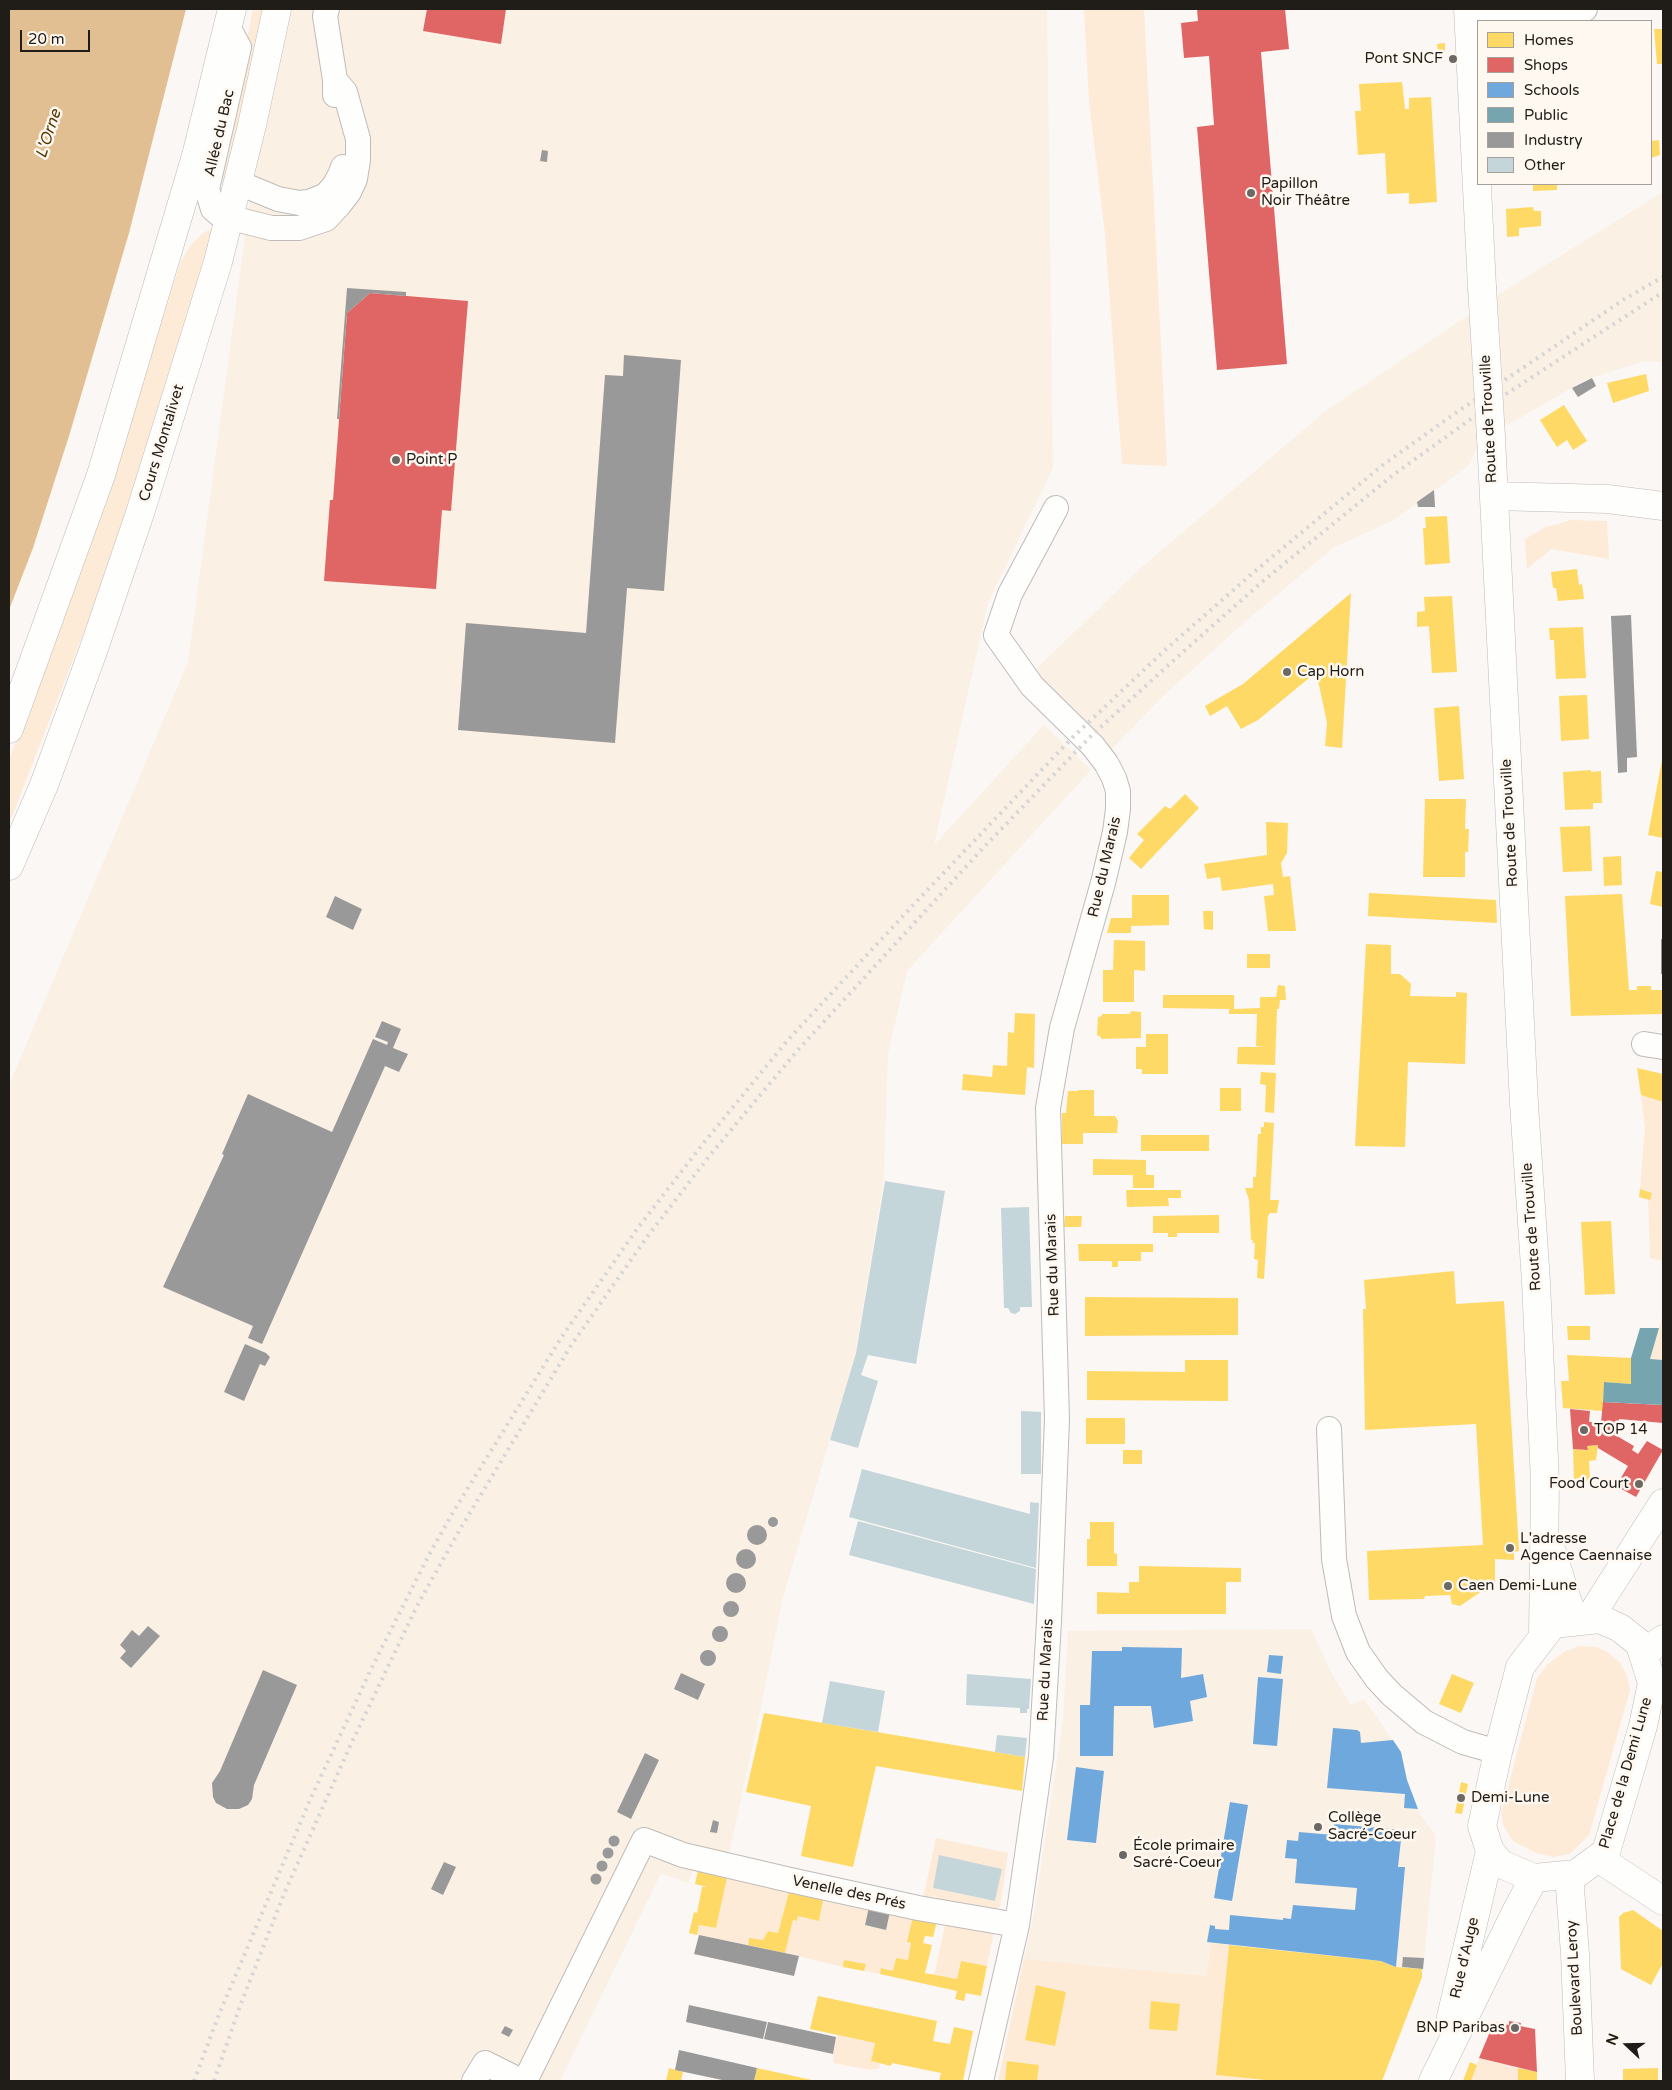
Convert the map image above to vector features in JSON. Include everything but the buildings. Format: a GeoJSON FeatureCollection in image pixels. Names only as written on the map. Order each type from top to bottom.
{"type":"FeatureCollection","features":[{"type":"Feature","properties":{"kind":"main road","name":"Route de Trouville"},"geometry":{"type":"LineString","coordinates":[[1468,12],[1546,1516],[1543,1561],[1543,1637]]}},
{"type":"Feature","properties":{"kind":"main road","name":"Cours Montalivet"},"geometry":{"type":"LineString","coordinates":[[9,866],[44,785],[92,654],[140,513],[218,262],[238,184],[275,17]]}},
{"type":"Feature","properties":{"kind":"main road"},"geometry":{"type":"LineString","coordinates":[[9,729],[102,474],[190,174],[216,79],[230,18]]}},
{"type":"Feature","properties":{"kind":"main road"},"geometry":{"type":"LineString","coordinates":[[1494,496],[1607,499],[1663,506]]}},
{"type":"Feature","properties":{"kind":"main road"},"geometry":{"type":"LineString","coordinates":[[1581,1621],[1663,1504]]}},
{"type":"Feature","properties":{"kind":"main road"},"geometry":{"type":"LineString","coordinates":[[1546,1516],[1553,1558],[1581,1621]]}},
{"type":"Feature","properties":{"kind":"main road","name":"Place de la Demi Lune"},"geometry":{"type":"LineString","coordinates":[[1600,1619],[1620,1628],[1639,1644],[1653,1647],[1652,1683],[1643,1726],[1606,1852],[1576,1874],[1534,1878],[1501,1864],[1490,1851],[1482,1826],[1498,1752],[1520,1667],[1543,1637],[1553,1624],[1600,1619]]}},
{"type":"Feature","properties":{"kind":"main road","name":"Rue d'Auge"},"geometry":{"type":"LineString","coordinates":[[1436,2073],[1490,1851]]}},
{"type":"Feature","properties":{"kind":"main road"},"geometry":{"type":"LineString","coordinates":[[1598,1858],[1663,1901]]}},
{"type":"Feature","properties":{"kind":"main road","name":"Boulevard Leroy"},"geometry":{"type":"LineString","coordinates":[[1569,1874],[1575,1954],[1580,2081]]}},
{"type":"Feature","properties":{"kind":"main road","name":"Rue d'Auge"},"geometry":{"type":"LineString","coordinates":[[1436,2073],[1516,1910],[1534,1878]]}},
{"type":"Feature","properties":{"kind":"street","name":"Allée du Bac"},"geometry":{"type":"LineString","coordinates":[[238,184],[278,199],[299,202],[317,200],[326,195],[340,176],[346,155],[335,96],[335,80],[325,16],[326,9]]}},
{"type":"Feature","properties":{"kind":"street"},"geometry":{"type":"LineString","coordinates":[[1468,12],[1585,9]]}},
{"type":"Feature","properties":{"kind":"street","name":"Allée du Bac"},"geometry":{"type":"LineString","coordinates":[[230,18],[239,47],[207,188],[213,209],[220,215],[283,229],[299,228],[326,218],[340,205],[355,179],[358,160],[358,139],[345,92],[335,80]]}},
{"type":"Feature","properties":{"kind":"street","name":"Rue du Marais"},"geometry":{"type":"LineString","coordinates":[[981,2081],[1017,1925],[1042,1757],[1057,1419],[1048,1108],[1062,1028],[1103,883],[1115,832],[1118,809],[1118,791],[1106,763],[1093,746],[1032,686],[996,635],[1010,594],[1056,508]]}},
{"type":"Feature","properties":{"kind":"street"},"geometry":{"type":"LineString","coordinates":[[1329,1429],[1334,1559],[1344,1616],[1358,1652],[1377,1679],[1392,1695],[1424,1722],[1463,1742],[1498,1752]]}},
{"type":"Feature","properties":{"kind":"street","name":"Venelle des Prés"},"geometry":{"type":"LineString","coordinates":[[525,2081],[644,1840],[683,1855],[918,1908],[1017,1925]]}},
{"type":"Feature","properties":{"kind":"street"},"geometry":{"type":"LineString","coordinates":[[474,2081],[485,2063],[521,2081]]}},
{"type":"Feature","properties":{"kind":"shaded area"},"geometry":{"type":"Polygon","coordinates":[[[253,9],[263,9],[234,151],[224,183],[221,174],[253,9]]]}},
{"type":"Feature","properties":{"kind":"shaded area"},"geometry":{"type":"Polygon","coordinates":[[[287,9],[1047,9],[1053,468],[988,603],[934,845],[1044,725],[1091,770],[907,971],[888,1054],[884,1179],[855,1355],[783,1597],[728,1858],[701,1852],[688,1883],[661,1873],[560,2081],[9,2081],[9,1085],[188,662],[250,198],[287,9]]]}},
{"type":"Feature","properties":{"kind":"shaded area"},"geometry":{"type":"Polygon","coordinates":[[[1084,9],[1144,9],[1167,466],[1122,464],[1105,234],[1089,101],[1084,9]]]}},
{"type":"Feature","properties":{"kind":"shaded area"},"geometry":{"type":"Polygon","coordinates":[[[1663,192],[1663,362],[1644,361],[1585,380],[1506,426],[1477,448],[1468,466],[1394,520],[1333,548],[1247,620],[1160,699],[1111,750],[1034,671],[1142,567],[1327,410],[1512,286],[1663,192]]]}},
{"type":"Feature","properties":{"kind":"shaded area"},"geometry":{"type":"Polygon","coordinates":[[[213,228],[157,417],[90,616],[9,824],[9,760],[63,617],[138,397],[181,261],[191,245],[202,234],[213,228]]]}},
{"type":"Feature","properties":{"kind":"shaded area"},"geometry":{"type":"Polygon","coordinates":[[[1571,520],[1607,521],[1609,559],[1551,549],[1527,569],[1525,539],[1544,528],[1571,520]]]}},
{"type":"Feature","properties":{"kind":"shaded area"},"geometry":{"type":"Polygon","coordinates":[[[1641,1095],[1663,1102],[1663,1261],[1650,1258],[1648,1199],[1650,1199],[1652,1193],[1640,1189],[1645,1128],[1641,1095]]]}},
{"type":"Feature","properties":{"kind":"shaded area"},"geometry":{"type":"Polygon","coordinates":[[[1663,1314],[1663,1360],[1650,1359],[1659,1328],[1663,1314]]]}},
{"type":"Feature","properties":{"kind":"shaded area"},"geometry":{"type":"Polygon","coordinates":[[[1311,1629],[1332,1674],[1351,1705],[1364,1699],[1401,1752],[1407,1780],[1416,1805],[1436,1836],[1423,1969],[1396,1967],[1381,1961],[1211,1943],[1208,1976],[1024,1959],[1034,1913],[1063,1720],[1068,1631],[1311,1629]]]}},
{"type":"Feature","properties":{"kind":"shaded area"},"geometry":{"type":"Polygon","coordinates":[[[1579,1646],[1597,1647],[1609,1653],[1620,1663],[1627,1676],[1630,1690],[1589,1835],[1570,1854],[1553,1857],[1536,1853],[1513,1841],[1504,1827],[1501,1813],[1537,1679],[1548,1664],[1564,1652],[1579,1646]]]}},
{"type":"Feature","properties":{"kind":"shaded area"},"geometry":{"type":"Polygon","coordinates":[[[936,1838],[1008,1853],[1000,1907],[991,1913],[987,1912],[988,1907],[983,1906],[981,1911],[936,1902],[937,1897],[931,1896],[930,1901],[923,1899],[936,1838]],[[939,1856],[933,1888],[995,1901],[1002,1869],[939,1856]]]}},
{"type":"Feature","properties":{"kind":"shaded area"},"geometry":{"type":"Polygon","coordinates":[[[728,1873],[790,1888],[778,1933],[768,1931],[763,1940],[749,1938],[748,1945],[697,1935],[699,1925],[716,1928],[728,1873]]]}},
{"type":"Feature","properties":{"kind":"shaded area"},"geometry":{"type":"Polygon","coordinates":[[[824,1900],[868,1910],[865,1925],[886,1930],[890,1912],[913,1916],[907,1942],[911,1943],[908,1960],[896,1958],[893,1971],[882,1968],[880,1974],[864,1971],[866,1964],[845,1960],[843,1967],[785,1953],[793,1920],[797,1921],[798,1916],[819,1921],[824,1900]]]}},
{"type":"Feature","properties":{"kind":"shaded area"},"geometry":{"type":"Polygon","coordinates":[[[946,1922],[994,1931],[987,1966],[961,1961],[957,1979],[934,1975],[946,1922]]]}},
{"type":"Feature","properties":{"kind":"shaded area"},"geometry":{"type":"Polygon","coordinates":[[[1211,1943],[1229,1945],[1216,2075],[1254,2079],[1253,2081],[1037,2081],[1039,2065],[1008,2061],[1005,2081],[998,2081],[1024,1959],[1207,1976],[1211,1943]],[[1037,1985],[1025,2039],[1054,2046],[1066,1992],[1037,1985]]]}},
{"type":"Feature","properties":{"kind":"shaded area"},"geometry":{"type":"Polygon","coordinates":[[[837,2035],[875,2043],[871,2061],[880,2063],[879,2068],[870,2070],[834,2063],[833,2054],[837,2035]]]}},
{"type":"Feature","properties":{"kind":"shaded area"},"geometry":{"type":"Polygon","coordinates":[[[1479,2058],[1518,2068],[1518,2081],[1471,2081],[1479,2058]]]}},
{"type":"Feature","properties":{"kind":"water","name":"L'Orne"},"geometry":{"type":"Polygon","coordinates":[[[9,9],[186,9],[129,233],[69,436],[33,548],[9,610],[9,9]]]}},
{"type":"Feature","properties":{"kind":"railway"},"geometry":{"type":"LineString","coordinates":[[194,2081],[218,2017],[310,1800],[372,1667],[430,1553],[455,1509],[561,1338],[637,1229],[702,1145],[787,1041],[917,901],[1073,737],[1165,650],[1254,572],[1384,464],[1457,412],[1626,298],[1663,277]]}},
{"type":"Feature","properties":{"kind":"railway"},"geometry":{"type":"LineString","coordinates":[[214,2081],[240,2006],[284,1894],[351,1744],[417,1606],[459,1531],[570,1347],[647,1237],[711,1154],[797,1051],[985,846],[1092,735],[1174,660],[1263,581],[1393,475],[1503,396],[1663,292]]}},
{"type":"Feature","properties":{"kind":"place","name":"Pont SNCF"},"geometry":{"type":"Point","coordinates":[1453,59]}},
{"type":"Feature","properties":{"kind":"place","name":"Papillon Noir Théâtre"},"geometry":{"type":"Point","coordinates":[1251,193]}},
{"type":"Feature","properties":{"kind":"place","name":"Point P"},"geometry":{"type":"Point","coordinates":[396,460]}},
{"type":"Feature","properties":{"kind":"place","name":"Cap Horn"},"geometry":{"type":"Point","coordinates":[1287,672]}},
{"type":"Feature","properties":{"kind":"place","name":"TOP 14"},"geometry":{"type":"Point","coordinates":[1584,1430]}},
{"type":"Feature","properties":{"kind":"place","name":"Food Court"},"geometry":{"type":"Point","coordinates":[1639,1484]}},
{"type":"Feature","properties":{"kind":"place","name":"L'adresse Agence Caennaise"},"geometry":{"type":"Point","coordinates":[1510,1548]}},
{"type":"Feature","properties":{"kind":"place","name":"Caen Demi-Lune"},"geometry":{"type":"Point","coordinates":[1448,1586]}},
{"type":"Feature","properties":{"kind":"place","name":"Demi-Lune"},"geometry":{"type":"Point","coordinates":[1461,1798]}},
{"type":"Feature","properties":{"kind":"place","name":"Collège Sacré-Coeur"},"geometry":{"type":"Point","coordinates":[1318,1827]}},
{"type":"Feature","properties":{"kind":"place","name":"École primaire Sacré-Coeur"},"geometry":{"type":"Point","coordinates":[1123,1855]}},
{"type":"Feature","properties":{"kind":"place","name":"BNP Paribas"},"geometry":{"type":"Point","coordinates":[1515,2028]}}]}
